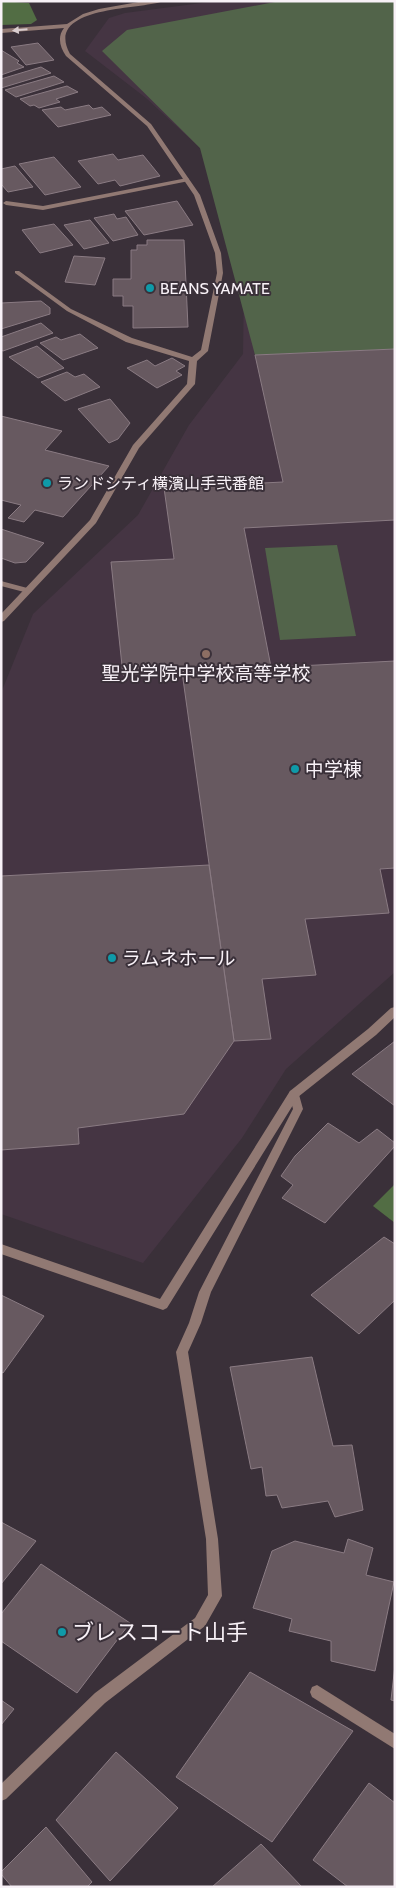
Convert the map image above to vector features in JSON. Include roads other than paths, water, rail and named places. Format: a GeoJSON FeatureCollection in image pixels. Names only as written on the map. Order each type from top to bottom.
{"type":"FeatureCollection","features":[{"type":"Feature","properties":{"kind":"street"},"geometry":{"type":"LineString","coordinates":[[1,619],[93,521],[136,447],[191,384],[193,360],[204,351],[220,273],[218,253],[197,195],[149,125],[68,55],[63,44],[63,35],[74,20],[106,9],[161,1]]}},
{"type":"Feature","properties":{"kind":"street"},"geometry":{"type":"LineString","coordinates":[[1,32],[68,26]]}},
{"type":"Feature","properties":{"kind":"street"},"geometry":{"type":"LineString","coordinates":[[6,203],[43,208],[188,180]]}},
{"type":"Feature","properties":{"kind":"street"},"geometry":{"type":"LineString","coordinates":[[17,272],[69,310],[129,340],[193,360]]}},
{"type":"Feature","properties":{"kind":"street"},"geometry":{"type":"LineString","coordinates":[[1,583],[28,591]]}},
{"type":"Feature","properties":{"kind":"street"},"geometry":{"type":"LineString","coordinates":[[1,1249],[163,1305],[294,1094],[372,1032],[395,1011]]}},
{"type":"Feature","properties":{"kind":"street"},"geometry":{"type":"LineString","coordinates":[[1,1794],[100,1698],[200,1622],[215,1596],[212,1539],[182,1352],[206,1292],[298,1109],[294,1094]]}},
{"type":"Feature","properties":{"kind":"street"},"geometry":{"type":"LineString","coordinates":[[317,1692],[395,1742]]}},
{"type":"Feature","properties":{"kind":"place","name":"BEANS YAMATE"},"geometry":{"type":"Point","coordinates":[150,288]}},
{"type":"Feature","properties":{"kind":"place","name":"ランドシティ横濱山手弐番館"},"geometry":{"type":"Point","coordinates":[47,483]}},
{"type":"Feature","properties":{"kind":"place","name":"聖光学院中学校高等学校"},"geometry":{"type":"Point","coordinates":[206,654]}},
{"type":"Feature","properties":{"kind":"place","name":"中学棟"},"geometry":{"type":"Point","coordinates":[295,769]}},
{"type":"Feature","properties":{"kind":"place","name":"ラムネホール"},"geometry":{"type":"Point","coordinates":[112,958]}},
{"type":"Feature","properties":{"kind":"place","name":"ブレスコート山手"},"geometry":{"type":"Point","coordinates":[62,1632]}}]}
